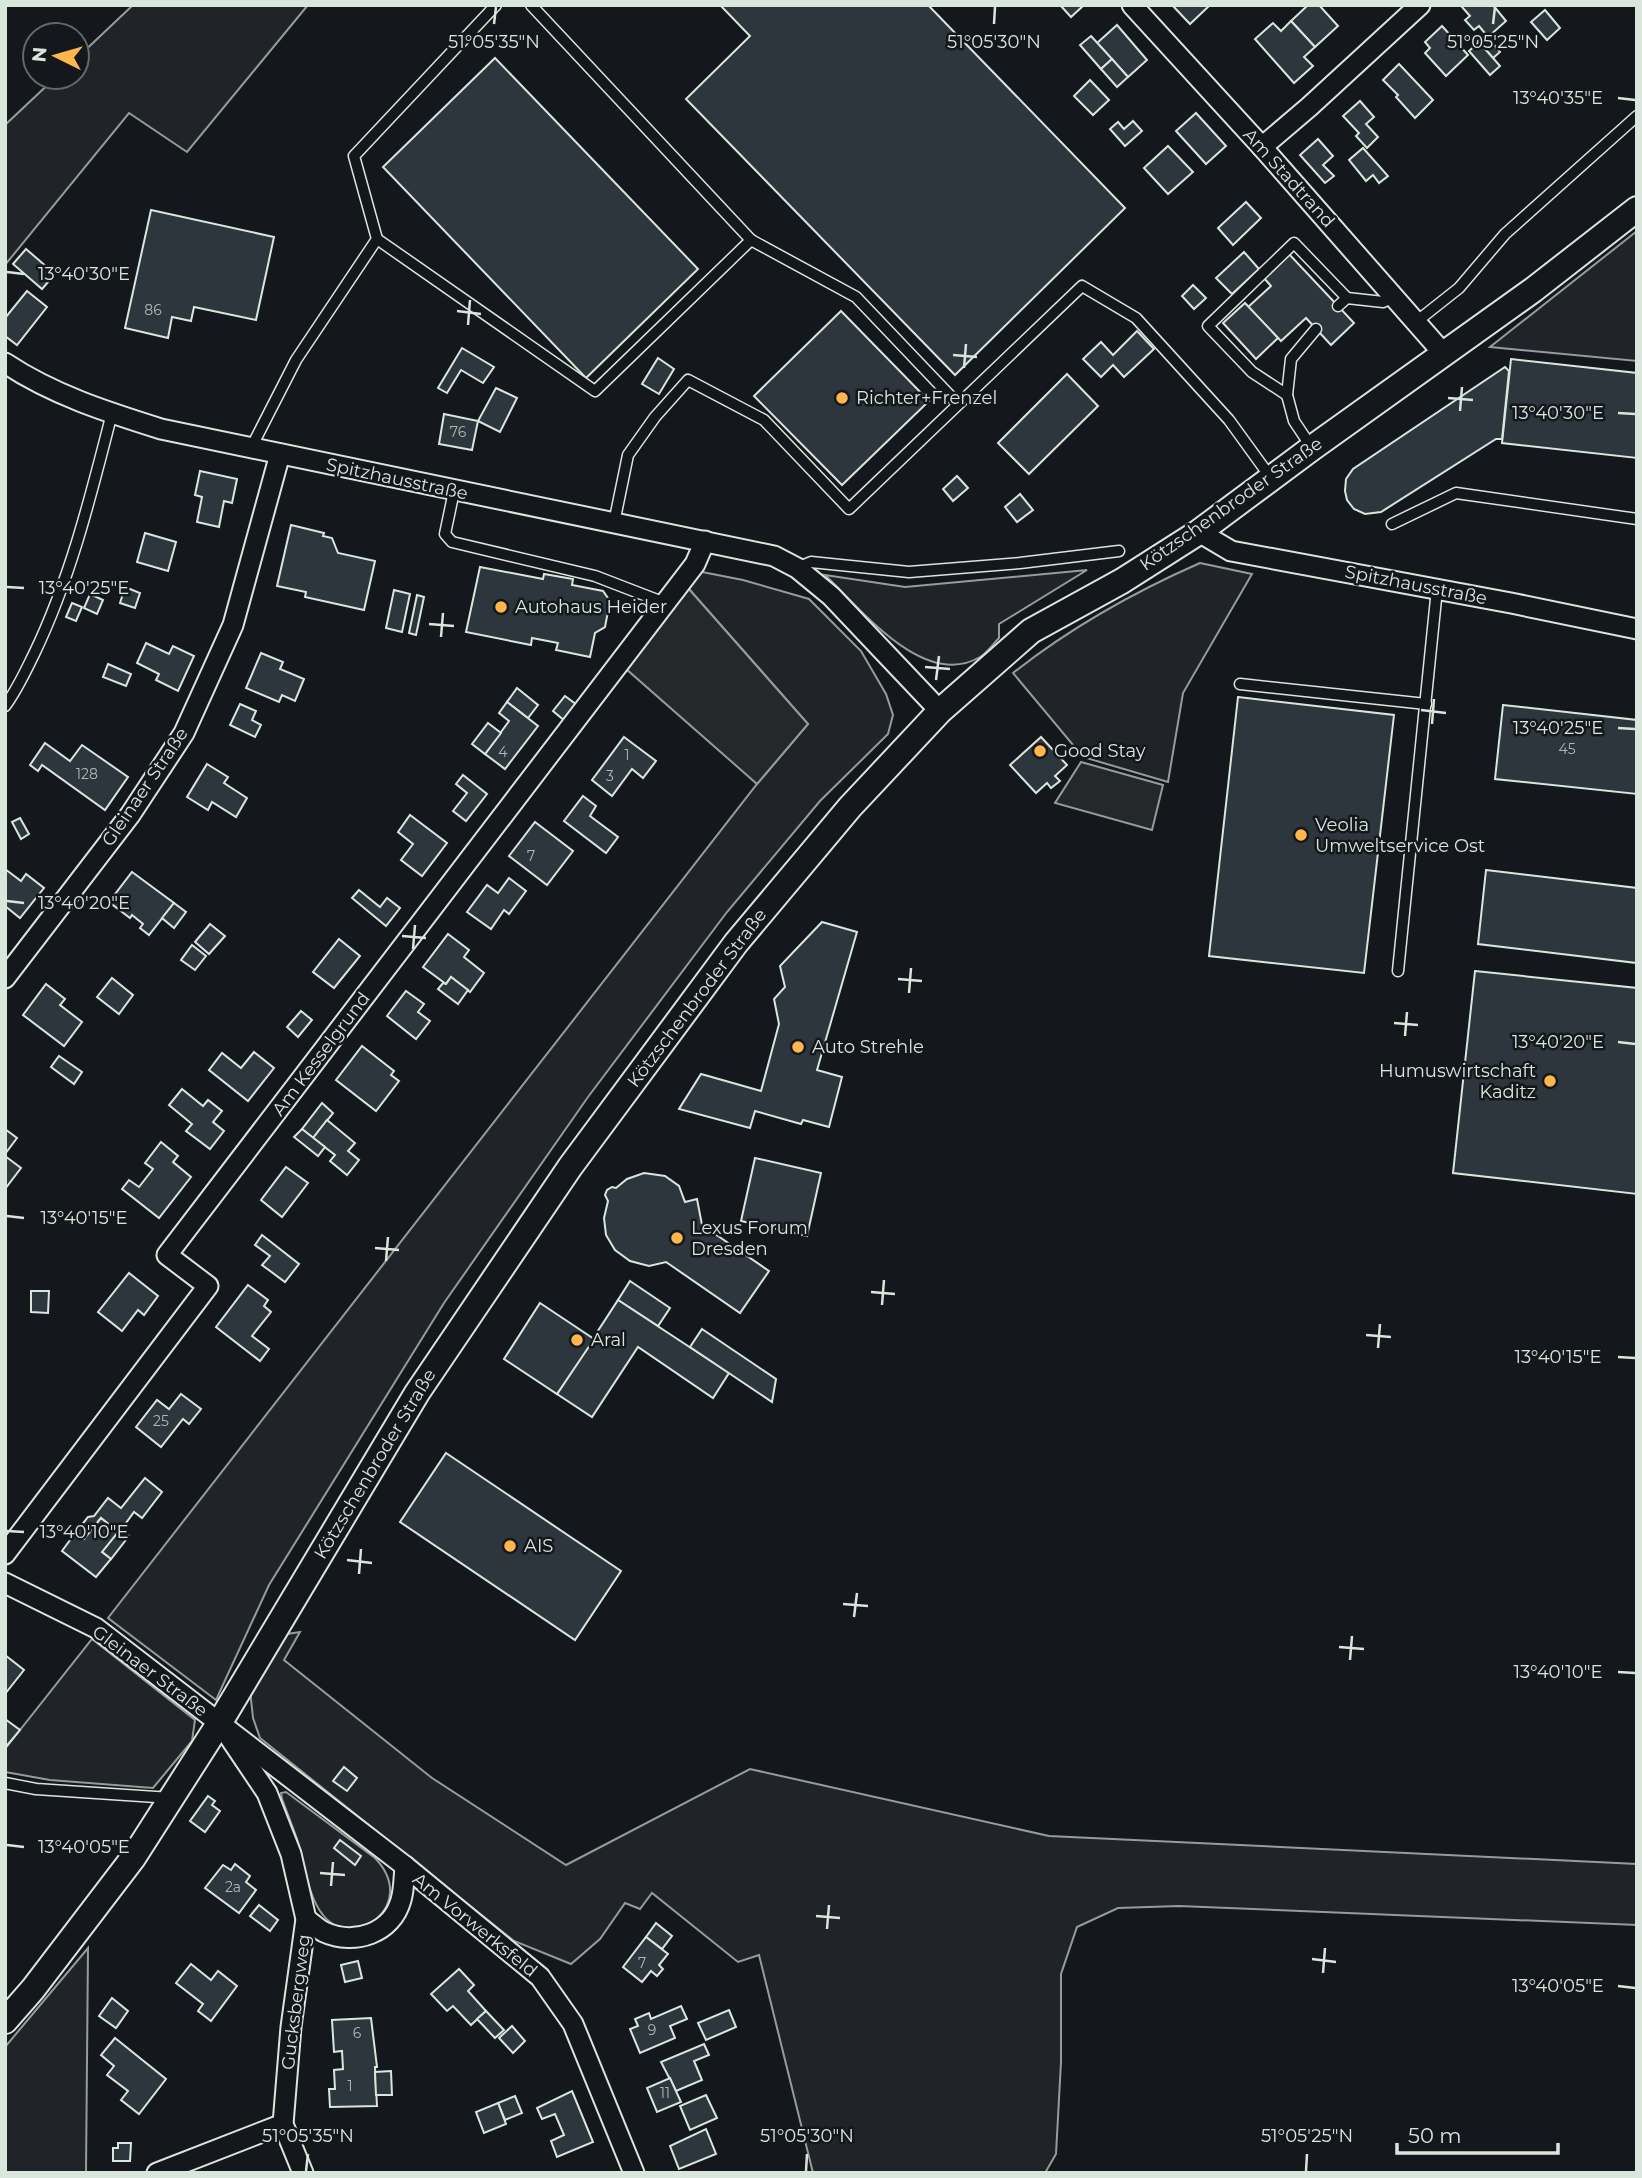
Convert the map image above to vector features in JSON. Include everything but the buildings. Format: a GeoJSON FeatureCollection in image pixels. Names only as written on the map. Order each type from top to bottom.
{"type":"FeatureCollection","features":[{"type":"Feature","properties":{"kind":"street","name":"Am Stadtrand"},"geometry":{"type":"LineString","coordinates":[[1132,5],[1262,147],[1443,353]]}},
{"type":"Feature","properties":{"kind":"street"},"geometry":{"type":"LineString","coordinates":[[1262,147],[1420,5]]}},
{"type":"Feature","properties":{"kind":"street","name":"Kötzschenbroder Straße"},"geometry":{"type":"LineString","coordinates":[[5,2021],[33,1989],[133,1858],[219,1722],[424,1382],[570,1167],[736,943],[850,807],[940,711],[1031,631],[1122,581],[1199,531],[1533,290],[1637,209]]}},
{"type":"Feature","properties":{"kind":"street","name":"Spitzhausstraße"},"geometry":{"type":"LineString","coordinates":[[5,363],[24,376],[89,406],[161,429],[774,556],[797,568],[831,596],[940,711]]}},
{"type":"Feature","properties":{"kind":"street","name":"Gleinaer Straße"},"geometry":{"type":"LineString","coordinates":[[5,978],[130,815],[184,733],[233,625],[281,454]]}},
{"type":"Feature","properties":{"kind":"street","name":"Spitzhausstraße"},"geometry":{"type":"LineString","coordinates":[[1199,531],[1231,551],[1637,629]]}},
{"type":"Feature","properties":{"kind":"street","name":"Am Kesselgrund"},"geometry":{"type":"LineString","coordinates":[[5,1554],[208,1286],[167,1255],[695,564],[705,541]]}},
{"type":"Feature","properties":{"kind":"street","name":"Gleinaer Straße"},"geometry":{"type":"LineString","coordinates":[[5,1583],[96,1628],[219,1722]]}},
{"type":"Feature","properties":{"kind":"street","name":"Am Vorwerksfeld"},"geometry":{"type":"LineString","coordinates":[[219,1722],[405,1866],[540,1977],[573,2024],[634,2173]]}},
{"type":"Feature","properties":{"kind":"street","name":"Gucksbergweg"},"geometry":{"type":"LineString","coordinates":[[219,1722],[267,1793],[292,1854],[306,1919],[291,2027],[283,2124],[303,2173]]}},
{"type":"Feature","properties":{"kind":"street","name":"Am Vorwerksfeld"},"geometry":{"type":"LineString","coordinates":[[306,1919],[325,1932],[346,1938],[369,1936],[390,1922],[401,1900],[405,1866]]}},
{"type":"Feature","properties":{"kind":"street"},"geometry":{"type":"LineString","coordinates":[[157,2173],[283,2124]]}},
{"type":"Feature","properties":{"kind":"lane"},"geometry":{"type":"LineString","coordinates":[[496,5],[354,156],[377,239],[595,391],[751,240]]}},
{"type":"Feature","properties":{"kind":"lane"},"geometry":{"type":"LineString","coordinates":[[531,5],[751,240],[856,297],[958,404]]}},
{"type":"Feature","properties":{"kind":"lane"},"geometry":{"type":"LineString","coordinates":[[1416,322],[1459,288],[1505,234],[1637,116]]}},
{"type":"Feature","properties":{"kind":"lane"},"geometry":{"type":"LineString","coordinates":[[251,448],[296,360],[377,239]]}},
{"type":"Feature","properties":{"kind":"lane"},"geometry":{"type":"LineString","coordinates":[[1287,395],[1252,372],[1208,326],[1294,243],[1347,298],[1383,302],[1394,297]]}},
{"type":"Feature","properties":{"kind":"lane"},"geometry":{"type":"LineString","coordinates":[[614,524],[628,455],[655,417],[688,380],[764,420],[849,509],[1082,286],[1136,318],[1228,420],[1270,478]]}},
{"type":"Feature","properties":{"kind":"lane"},"geometry":{"type":"LineString","coordinates":[[1338,306],[1347,298]]}},
{"type":"Feature","properties":{"kind":"lane"},"geometry":{"type":"LineString","coordinates":[[1312,448],[1294,421],[1287,395],[1291,359],[1316,328]]}},
{"type":"Feature","properties":{"kind":"lane"},"geometry":{"type":"LineString","coordinates":[[5,706],[14,694],[50,620],[77,547],[112,413]]}},
{"type":"Feature","properties":{"kind":"lane"},"geometry":{"type":"LineString","coordinates":[[454,491],[445,534],[452,542],[595,576],[665,603]]}},
{"type":"Feature","properties":{"kind":"lane"},"geometry":{"type":"LineString","coordinates":[[1392,524],[1456,493],[1637,519]]}},
{"type":"Feature","properties":{"kind":"lane"},"geometry":{"type":"LineString","coordinates":[[797,568],[811,562],[909,572],[1119,551]]}},
{"type":"Feature","properties":{"kind":"lane"},"geometry":{"type":"LineString","coordinates":[[1398,971],[1437,589]]}},
{"type":"Feature","properties":{"kind":"lane"},"geometry":{"type":"LineString","coordinates":[[1240,684],[1426,704]]}},
{"type":"Feature","properties":{"kind":"lane"},"geometry":{"type":"LineString","coordinates":[[5,1783],[36,1789],[171,1798]]}},
{"type":"Feature","properties":{"kind":"shaded area"},"geometry":{"type":"Polygon","coordinates":[[[133,5],[308,5],[187,152],[129,113],[5,265],[5,125],[41,91],[91,91],[91,45],[133,5]]]}},
{"type":"Feature","properties":{"kind":"shaded area"},"geometry":{"type":"Polygon","coordinates":[[[1637,231],[1637,361],[1490,347],[1637,231]]]}},
{"type":"Feature","properties":{"kind":"shaded area"},"geometry":{"type":"Polygon","coordinates":[[[1200,563],[1252,574],[1183,693],[1168,782],[1083,757],[1013,673],[1103,612],[1200,563]]]}},
{"type":"Feature","properties":{"kind":"shaded area"},"geometry":{"type":"Polygon","coordinates":[[[1087,570],[999,624],[999,638],[988,651],[980,657],[959,664],[937,663],[916,655],[875,625],[825,575],[905,587],[1087,570]]]}},
{"type":"Feature","properties":{"kind":"shaded area"},"geometry":{"type":"Polygon","coordinates":[[[697,571],[743,580],[809,599],[861,651],[886,694],[893,715],[888,734],[820,801],[727,912],[588,1097],[444,1303],[269,1585],[216,1700],[108,1618],[757,784],[808,724],[688,588],[697,571]]]}},
{"type":"Feature","properties":{"kind":"shaded area"},"geometry":{"type":"Polygon","coordinates":[[[688,588],[808,724],[757,784],[625,668],[688,588]]]}},
{"type":"Feature","properties":{"kind":"shaded area"},"geometry":{"type":"Polygon","coordinates":[[[1081,762],[1163,785],[1152,830],[1055,803],[1081,762]]]}},
{"type":"Feature","properties":{"kind":"shaded area"},"geometry":{"type":"Polygon","coordinates":[[[300,1632],[284,1660],[432,1778],[566,1865],[750,1769],[1049,1836],[1637,1864],[1637,1925],[1179,1906],[1118,1908],[1077,1927],[1061,1974],[1061,2062],[1056,2154],[1045,2173],[813,2173],[759,1955],[738,1962],[652,1893],[640,1909],[625,1903],[600,1939],[571,1964],[514,1941],[260,1738],[253,1718],[250,1690],[280,1635],[300,1632]]]}},
{"type":"Feature","properties":{"kind":"shaded area"},"geometry":{"type":"Polygon","coordinates":[[[92,1639],[195,1720],[192,1741],[153,1788],[50,1780],[5,1772],[5,1749],[92,1639]]]}},
{"type":"Feature","properties":{"kind":"shaded area"},"geometry":{"type":"Polygon","coordinates":[[[286,1792],[375,1858],[387,1876],[390,1892],[386,1907],[377,1918],[365,1926],[350,1929],[336,1925],[318,1908],[282,1799],[281,1793],[286,1792]]]}},
{"type":"Feature","properties":{"kind":"shaded area"},"geometry":{"type":"Polygon","coordinates":[[[88,1948],[86,2173],[5,2172],[5,2047],[88,1948]]]}},
{"type":"Feature","properties":{"kind":"place","name":"Richter+Frenzel"},"geometry":{"type":"Point","coordinates":[842,398]}},
{"type":"Feature","properties":{"kind":"place","name":"Autohaus Heider"},"geometry":{"type":"Point","coordinates":[501,607]}},
{"type":"Feature","properties":{"kind":"place","name":"Good Stay"},"geometry":{"type":"Point","coordinates":[1040,751]}},
{"type":"Feature","properties":{"kind":"place","name":"Veolia Umweltservice Ost"},"geometry":{"type":"Point","coordinates":[1301,835]}},
{"type":"Feature","properties":{"kind":"place","name":"Auto Strehle"},"geometry":{"type":"Point","coordinates":[798,1047]}},
{"type":"Feature","properties":{"kind":"place","name":"Humuswirtschaft Kaditz"},"geometry":{"type":"Point","coordinates":[1550,1081]}},
{"type":"Feature","properties":{"kind":"place","name":"Lexus Forum Dresden"},"geometry":{"type":"Point","coordinates":[677,1238]}},
{"type":"Feature","properties":{"kind":"place","name":"Aral"},"geometry":{"type":"Point","coordinates":[577,1340]}},
{"type":"Feature","properties":{"kind":"place","name":"AIS"},"geometry":{"type":"Point","coordinates":[510,1546]}}]}
